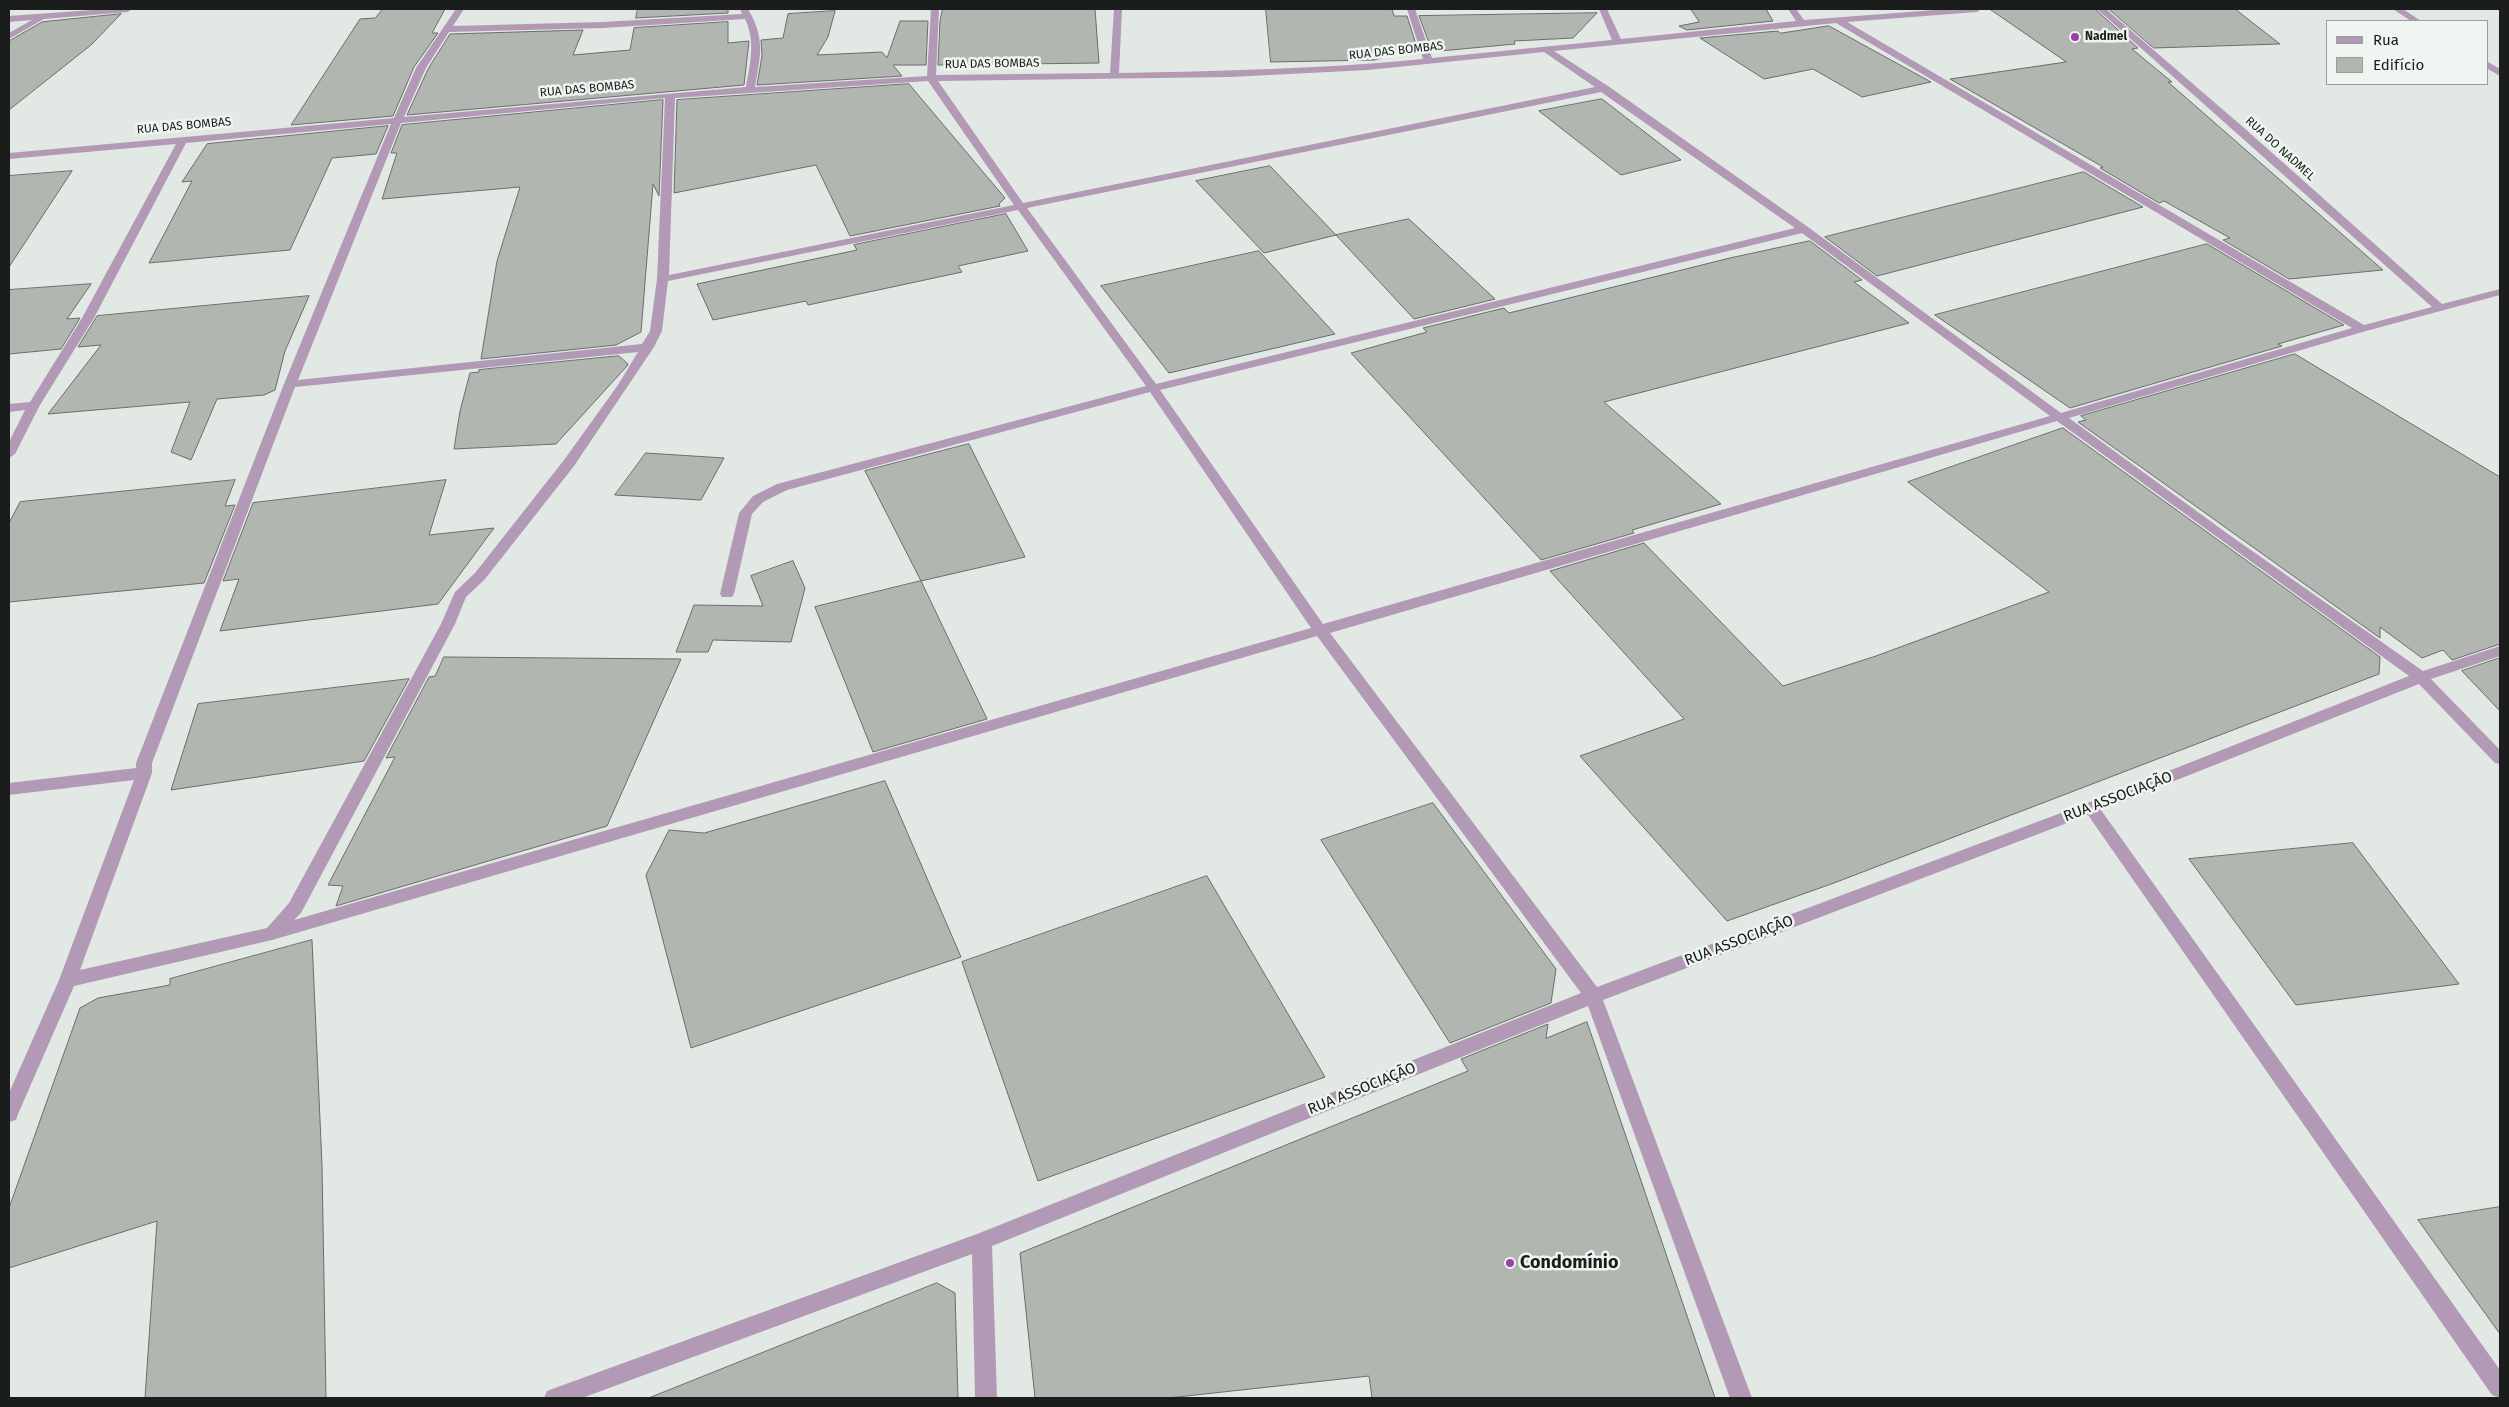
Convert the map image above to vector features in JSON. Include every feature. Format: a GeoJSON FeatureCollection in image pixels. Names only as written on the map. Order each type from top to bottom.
{"type":"FeatureCollection","features":[{"type":"Feature","properties":{"kind":"street"},"geometry":{"type":"LineString","coordinates":[[9,36],[57,9]]}},
{"type":"Feature","properties":{"kind":"street"},"geometry":{"type":"LineString","coordinates":[[9,18],[44,17],[128,9]]}},
{"type":"Feature","properties":{"kind":"street"},"geometry":{"type":"LineString","coordinates":[[9,1114],[68,980],[144,773],[144,763],[290,384],[398,119],[421,68],[460,9]]}},
{"type":"Feature","properties":{"kind":"street"},"geometry":{"type":"LineString","coordinates":[[935,9],[932,78],[1021,207],[1153,388],[1320,630],[1593,996],[1741,1398]]}},
{"type":"Feature","properties":{"kind":"street"},"geometry":{"type":"LineString","coordinates":[[1114,75],[1118,9]]}},
{"type":"Feature","properties":{"kind":"street"},"geometry":{"type":"LineString","coordinates":[[1411,9],[1425,46],[1428,60]]}},
{"type":"Feature","properties":{"kind":"street"},"geometry":{"type":"LineString","coordinates":[[1603,9],[1618,42]]}},
{"type":"Feature","properties":{"kind":"street"},"geometry":{"type":"LineString","coordinates":[[1792,9],[1802,23]]}},
{"type":"Feature","properties":{"kind":"street","name":"RUA DAS BOMBAS"},"geometry":{"type":"LineString","coordinates":[[9,156],[670,94],[932,78],[1303,72],[1802,23],[1944,10],[1977,9]]}},
{"type":"Feature","properties":{"kind":"street","name":"RUA DO NADMEL"},"geometry":{"type":"LineString","coordinates":[[2101,9],[2240,129],[2441,309]]}},
{"type":"Feature","properties":{"kind":"street"},"geometry":{"type":"LineString","coordinates":[[2397,9],[2415,20]]}},
{"type":"Feature","properties":{"kind":"street"},"geometry":{"type":"LineString","coordinates":[[446,29],[603,25],[747,12],[759,39],[750,90]]}},
{"type":"Feature","properties":{"kind":"street"},"geometry":{"type":"LineString","coordinates":[[1837,20],[2362,329]]}},
{"type":"Feature","properties":{"kind":"street"},"geometry":{"type":"LineString","coordinates":[[1546,48],[1804,229],[2223,537],[2421,677],[2500,759]]}},
{"type":"Feature","properties":{"kind":"street"},"geometry":{"type":"LineString","coordinates":[[2489,66],[2500,73]]}},
{"type":"Feature","properties":{"kind":"street"},"geometry":{"type":"LineString","coordinates":[[663,279],[1605,88]]}},
{"type":"Feature","properties":{"kind":"street"},"geometry":{"type":"LineString","coordinates":[[272,933],[295,908],[448,624],[460,595],[480,576],[569,463],[648,347],[656,331],[663,279],[670,94]]}},
{"type":"Feature","properties":{"kind":"street"},"geometry":{"type":"LineString","coordinates":[[9,454],[34,405],[88,318],[183,139]]}},
{"type":"Feature","properties":{"kind":"street"},"geometry":{"type":"LineString","coordinates":[[727,594],[746,513],[758,499],[782,487],[1153,388],[1804,229]]}},
{"type":"Feature","properties":{"kind":"street"},"geometry":{"type":"LineString","coordinates":[[68,980],[272,933],[2362,329],[2500,292]]}},
{"type":"Feature","properties":{"kind":"street"},"geometry":{"type":"LineString","coordinates":[[290,384],[648,347]]}},
{"type":"Feature","properties":{"kind":"street"},"geometry":{"type":"LineString","coordinates":[[9,408],[34,405]]}},
{"type":"Feature","properties":{"kind":"street","name":"RUA ASSOCIAÇÃO"},"geometry":{"type":"LineString","coordinates":[[555,1398],[982,1241],[1593,996],[2091,808],[2421,677],[2500,650]]}},
{"type":"Feature","properties":{"kind":"street"},"geometry":{"type":"LineString","coordinates":[[9,789],[144,773]]}},
{"type":"Feature","properties":{"kind":"street"},"geometry":{"type":"LineString","coordinates":[[2091,808],[2500,1388]]}},
{"type":"Feature","properties":{"kind":"street"},"geometry":{"type":"LineString","coordinates":[[982,1241],[986,1398]]}},
{"type":"Feature","properties":{"kind":"building"},"geometry":{"type":"Polygon","coordinates":[[[383,9],[445,9],[432,33],[438,33],[414,67],[393,116],[291,125],[360,19],[375,18],[383,9]]]}},
{"type":"Feature","properties":{"kind":"building"},"geometry":{"type":"Polygon","coordinates":[[[638,9],[728,9],[728,13],[636,18],[638,9]]]}},
{"type":"Feature","properties":{"kind":"building"},"geometry":{"type":"Polygon","coordinates":[[[943,9],[1095,9],[1099,63],[938,65],[940,21],[943,9]]]}},
{"type":"Feature","properties":{"kind":"building"},"geometry":{"type":"Polygon","coordinates":[[[1266,9],[1392,9],[1394,16],[1407,16],[1416,44],[1375,60],[1271,62],[1266,9]]]}},
{"type":"Feature","properties":{"kind":"building"},"geometry":{"type":"Polygon","coordinates":[[[1691,9],[1766,9],[1773,21],[1687,30],[1679,26],[1699,22],[1691,9]]]}},
{"type":"Feature","properties":{"kind":"building"},"geometry":{"type":"Polygon","coordinates":[[[1990,9],[2095,9],[2138,48],[2132,49],[2172,82],[2168,82],[2383,270],[2289,279],[2223,240],[2230,238],[2164,201],[2159,203],[2100,168],[2103,167],[1950,79],[2066,62],[1990,9]]]}},
{"type":"Feature","properties":{"kind":"building"},"geometry":{"type":"Polygon","coordinates":[[[2109,9],[2235,9],[2280,44],[2154,48],[2109,9]]]}},
{"type":"Feature","properties":{"kind":"building"},"geometry":{"type":"Polygon","coordinates":[[[835,11],[828,37],[817,55],[882,52],[887,58],[900,21],[928,21],[926,65],[893,65],[902,76],[757,85],[762,56],[761,40],[783,38],[788,14],[835,11]]]}},
{"type":"Feature","properties":{"kind":"building"},"geometry":{"type":"Polygon","coordinates":[[[1597,13],[1573,38],[1514,41],[1515,44],[1440,51],[1431,48],[1419,16],[1597,13]]]}},
{"type":"Feature","properties":{"kind":"building"},"geometry":{"type":"Polygon","coordinates":[[[121,14],[91,45],[9,110],[9,41],[42,22],[121,14]]]}},
{"type":"Feature","properties":{"kind":"building"},"geometry":{"type":"Polygon","coordinates":[[[728,22],[728,43],[749,41],[744,85],[407,115],[428,69],[450,34],[583,30],[573,55],[630,50],[634,28],[728,22]]]}},
{"type":"Feature","properties":{"kind":"building"},"geometry":{"type":"Polygon","coordinates":[[[1829,26],[1931,82],[1862,97],[1813,69],[1764,79],[1700,38],[1778,31],[1780,33],[1829,26]]]}},
{"type":"Feature","properties":{"kind":"building"},"geometry":{"type":"Polygon","coordinates":[[[909,84],[1005,198],[999,204],[1000,206],[850,236],[816,165],[674,193],[677,100],[909,84]]]}},
{"type":"Feature","properties":{"kind":"building"},"geometry":{"type":"Polygon","coordinates":[[[1602,99],[1681,160],[1621,175],[1539,111],[1602,99]]]}},
{"type":"Feature","properties":{"kind":"building"},"geometry":{"type":"Polygon","coordinates":[[[663,100],[659,196],[653,184],[641,332],[616,345],[481,359],[497,261],[520,187],[382,199],[397,153],[391,153],[402,125],[663,100]]]}},
{"type":"Feature","properties":{"kind":"building"},"geometry":{"type":"Polygon","coordinates":[[[388,126],[376,154],[332,158],[290,250],[149,263],[192,181],[182,182],[207,144],[388,126]]]}},
{"type":"Feature","properties":{"kind":"building"},"geometry":{"type":"Polygon","coordinates":[[[1270,166],[1336,235],[1264,253],[1196,181],[1270,166]]]}},
{"type":"Feature","properties":{"kind":"building"},"geometry":{"type":"Polygon","coordinates":[[[72,171],[9,267],[9,176],[72,171]]]}},
{"type":"Feature","properties":{"kind":"building"},"geometry":{"type":"Polygon","coordinates":[[[2084,172],[2143,207],[1877,276],[1825,237],[2084,172]]]}},
{"type":"Feature","properties":{"kind":"building"},"geometry":{"type":"Polygon","coordinates":[[[1006,214],[1028,251],[958,266],[962,272],[808,305],[806,301],[713,320],[697,284],[857,250],[854,245],[1006,214]]]}},
{"type":"Feature","properties":{"kind":"building"},"geometry":{"type":"Polygon","coordinates":[[[1409,219],[1495,299],[1414,319],[1336,235],[1409,219]]]}},
{"type":"Feature","properties":{"kind":"building"},"geometry":{"type":"Polygon","coordinates":[[[1810,241],[1862,280],[1854,282],[1909,323],[1604,402],[1721,504],[1632,530],[1634,533],[1541,560],[1351,353],[1427,332],[1423,328],[1504,308],[1509,313],[1730,258],[1810,241]]]}},
{"type":"Feature","properties":{"kind":"building"},"geometry":{"type":"Polygon","coordinates":[[[2207,244],[2344,325],[2278,344],[2282,346],[2070,408],[1935,315],[2207,244]]]}},
{"type":"Feature","properties":{"kind":"building"},"geometry":{"type":"Polygon","coordinates":[[[1259,251],[1335,334],[1169,373],[1101,286],[1259,251]]]}},
{"type":"Feature","properties":{"kind":"building"},"geometry":{"type":"Polygon","coordinates":[[[91,284],[67,319],[80,318],[61,349],[9,354],[9,290],[91,284]]]}},
{"type":"Feature","properties":{"kind":"building"},"geometry":{"type":"Polygon","coordinates":[[[309,296],[285,351],[275,390],[264,395],[217,399],[191,460],[171,452],[190,402],[48,414],[101,345],[78,347],[97,316],[309,296]]]}},
{"type":"Feature","properties":{"kind":"building"},"geometry":{"type":"Polygon","coordinates":[[[2295,354],[2500,477],[2500,644],[2452,660],[2443,650],[2422,658],[2380,627],[2380,638],[2078,422],[2086,420],[2081,416],[2295,354]]]}},
{"type":"Feature","properties":{"kind":"building"},"geometry":{"type":"Polygon","coordinates":[[[619,356],[628,364],[627,366],[556,444],[454,449],[460,411],[470,373],[479,372],[479,370],[619,356]]]}},
{"type":"Feature","properties":{"kind":"building"},"geometry":{"type":"Polygon","coordinates":[[[2063,428],[2380,657],[2379,674],[1834,883],[1727,921],[1580,756],[1684,719],[1550,571],[1644,543],[1783,686],[1876,656],[2049,592],[1908,482],[2063,428]]]}},
{"type":"Feature","properties":{"kind":"building"},"geometry":{"type":"Polygon","coordinates":[[[969,444],[1025,557],[921,581],[865,471],[969,444]]]}},
{"type":"Feature","properties":{"kind":"building"},"geometry":{"type":"Polygon","coordinates":[[[646,453],[724,458],[701,500],[615,495],[646,453]]]}},
{"type":"Feature","properties":{"kind":"building"},"geometry":{"type":"Polygon","coordinates":[[[235,480],[225,506],[235,505],[204,583],[9,602],[9,523],[20,502],[235,480]]]}},
{"type":"Feature","properties":{"kind":"building"},"geometry":{"type":"Polygon","coordinates":[[[446,480],[429,535],[494,528],[438,604],[220,631],[239,579],[223,581],[253,503],[446,480]]]}},
{"type":"Feature","properties":{"kind":"building"},"geometry":{"type":"Polygon","coordinates":[[[793,561],[805,588],[791,642],[713,640],[708,652],[676,652],[694,605],[763,606],[751,576],[793,561]]]}},
{"type":"Feature","properties":{"kind":"building"},"geometry":{"type":"Polygon","coordinates":[[[921,581],[987,719],[873,752],[815,607],[921,581]]]}},
{"type":"Feature","properties":{"kind":"building"},"geometry":{"type":"Polygon","coordinates":[[[444,657],[681,659],[607,826],[336,906],[343,886],[328,885],[395,757],[386,758],[429,677],[435,676],[444,657]]]}},
{"type":"Feature","properties":{"kind":"building"},"geometry":{"type":"Polygon","coordinates":[[[2500,658],[2500,711],[2462,671],[2500,658]]]}},
{"type":"Feature","properties":{"kind":"building"},"geometry":{"type":"Polygon","coordinates":[[[409,679],[364,761],[171,790],[198,704],[409,679]]]}},
{"type":"Feature","properties":{"kind":"building"},"geometry":{"type":"Polygon","coordinates":[[[885,781],[961,957],[691,1048],[646,875],[669,830],[704,833],[885,781]]]}},
{"type":"Feature","properties":{"kind":"building"},"geometry":{"type":"Polygon","coordinates":[[[1433,803],[1556,969],[1551,1003],[1450,1043],[1321,840],[1433,803]]]}},
{"type":"Feature","properties":{"kind":"building"},"geometry":{"type":"Polygon","coordinates":[[[2353,843],[2459,984],[2296,1005],[2189,859],[2353,843]]]}},
{"type":"Feature","properties":{"kind":"building"},"geometry":{"type":"Polygon","coordinates":[[[1207,876],[1325,1077],[1038,1181],[962,962],[1207,876]]]}},
{"type":"Feature","properties":{"kind":"building"},"geometry":{"type":"Polygon","coordinates":[[[312,940],[322,1165],[326,1398],[145,1398],[157,1221],[9,1268],[9,1208],[80,1008],[98,998],[170,985],[170,979],[312,940]]]}},
{"type":"Feature","properties":{"kind":"building"},"geometry":{"type":"Polygon","coordinates":[[[1587,1022],[1715,1398],[1372,1398],[1369,1376],[1168,1398],[1035,1398],[1020,1253],[1468,1071],[1461,1059],[1548,1024],[1546,1038],[1587,1022]]]}},
{"type":"Feature","properties":{"kind":"building"},"geometry":{"type":"Polygon","coordinates":[[[2500,1207],[2500,1334],[2418,1220],[2500,1207]]]}},
{"type":"Feature","properties":{"kind":"building"},"geometry":{"type":"Polygon","coordinates":[[[937,1283],[955,1293],[958,1398],[649,1398],[937,1283]]]}},
{"type":"Feature","properties":{"kind":"place","name":"Nadmel"},"geometry":{"type":"Point","coordinates":[2075,37]}},
{"type":"Feature","properties":{"kind":"place","name":"Condomínio"},"geometry":{"type":"Point","coordinates":[1510,1263]}}]}
